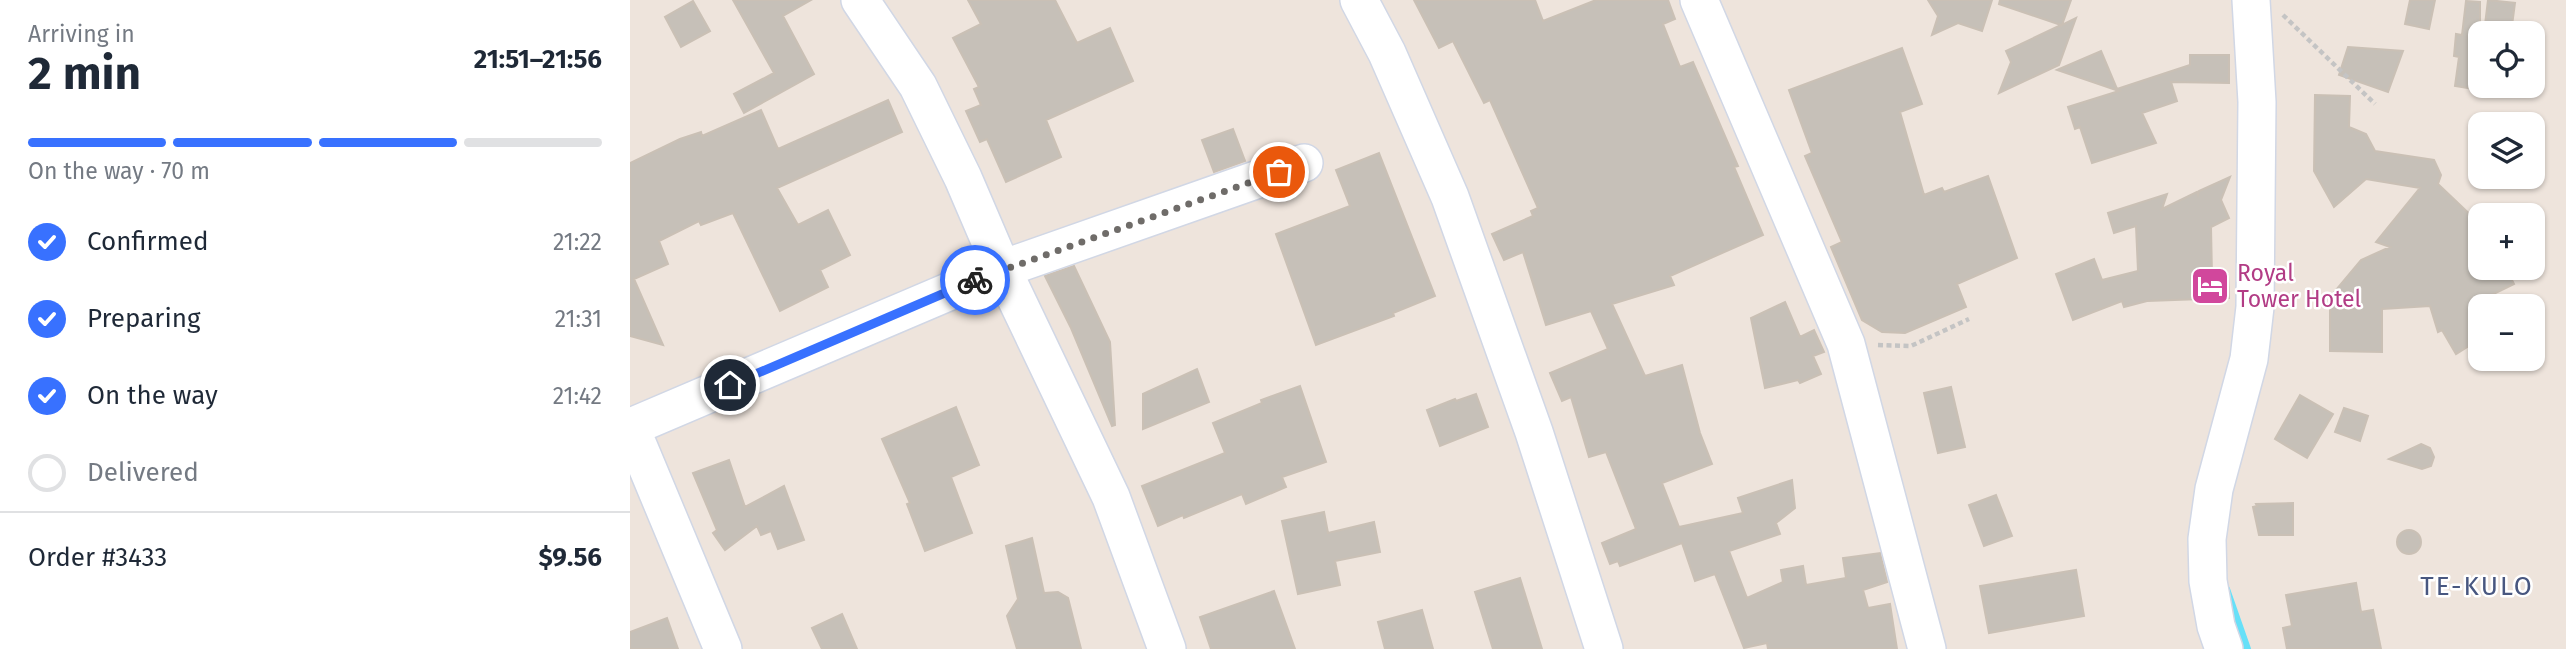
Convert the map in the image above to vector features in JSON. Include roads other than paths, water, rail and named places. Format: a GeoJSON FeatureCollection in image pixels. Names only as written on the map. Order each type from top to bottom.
{"type":"FeatureCollection","features":[{"type":"Feature","properties":{"kind":"street"},"geometry":{"type":"LineString","coordinates":[[860,0],[918,86],[963,178],[1002,269],[1111,497],[1167,649]]}},
{"type":"Feature","properties":{"kind":"street"},"geometry":{"type":"LineString","coordinates":[[1359,0],[1387,53],[1450,197],[1534,432],[1604,649]]}},
{"type":"Feature","properties":{"kind":"street"},"geometry":{"type":"LineString","coordinates":[[1699,0],[1846,344],[1927,649]]}},
{"type":"Feature","properties":{"kind":"street"},"geometry":{"type":"LineString","coordinates":[[2224,649],[2216,626],[2208,581],[2207,539],[2214,489],[2249,359],[2255,307],[2257,102],[2262,4]]}},
{"type":"Feature","properties":{"kind":"street"},"geometry":{"type":"LineString","coordinates":[[723,649],[630,427],[1002,269],[1304,163]]}},
{"type":"Feature","properties":{"kind":"waterway"},"geometry":{"type":"LineString","coordinates":[[2226,589],[2247,649]]}},
{"type":"Feature","properties":{"kind":"place","name":"Royal Tower Hotel"},"geometry":{"type":"Point","coordinates":[2210,286]}},
{"type":"Feature","properties":{"kind":"district","name":"TE-KULO"},"geometry":{"type":"Point","coordinates":[2477,586]}}]}
